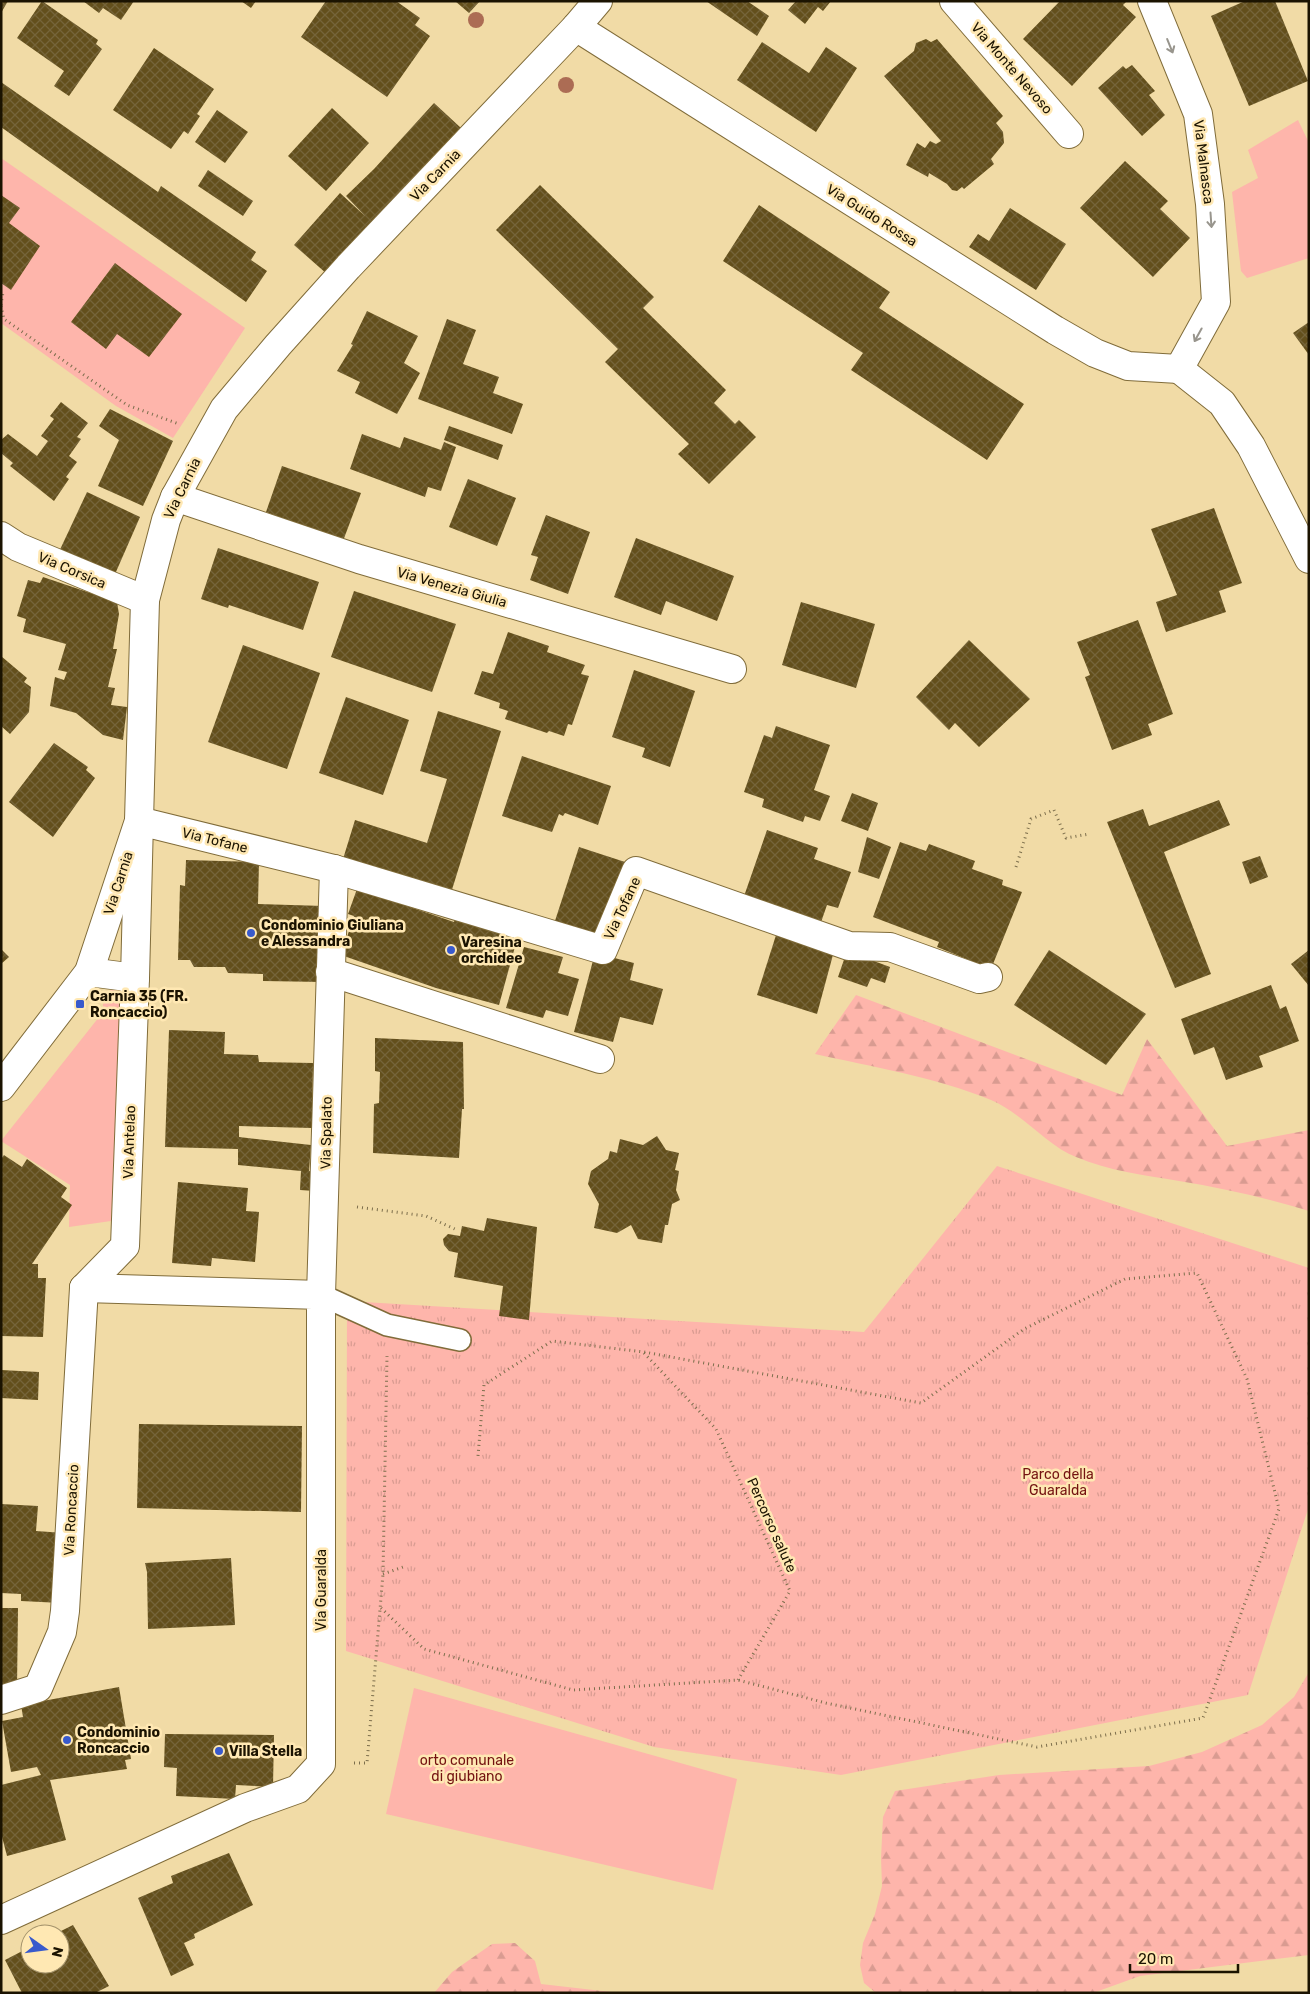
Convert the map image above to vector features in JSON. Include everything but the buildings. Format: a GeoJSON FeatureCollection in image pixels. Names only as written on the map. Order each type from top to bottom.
{"type":"FeatureCollection","features":[{"type":"Feature","properties":{"kind":"street","name":"Via Carnia"},"geometry":{"type":"LineString","coordinates":[[1,1087],[89,972],[139,821],[144,600],[166,520],[175,497],[224,409],[348,267],[576,27],[598,1]]}},
{"type":"Feature","properties":{"kind":"street","name":"Via Monte Nevoso"},"geometry":{"type":"LineString","coordinates":[[954,1],[1069,134]]}},
{"type":"Feature","properties":{"kind":"street","name":"Via Malnasca"},"geometry":{"type":"LineString","coordinates":[[1152,1],[1198,114],[1210,204],[1216,302],[1179,369]]}},
{"type":"Feature","properties":{"kind":"street","name":"Via Guido Rossa"},"geometry":{"type":"LineString","coordinates":[[576,27],[1095,354],[1128,366],[1179,369]]}},
{"type":"Feature","properties":{"kind":"street"},"geometry":{"type":"LineString","coordinates":[[1179,369],[1222,403],[1251,446],[1309,559]]}},
{"type":"Feature","properties":{"kind":"street","name":"Via Venezia Giulia"},"geometry":{"type":"LineString","coordinates":[[175,497],[359,559],[732,670]]}},
{"type":"Feature","properties":{"kind":"street","name":"Via Corsica"},"geometry":{"type":"LineString","coordinates":[[1,536],[18,548],[144,600]]}},
{"type":"Feature","properties":{"kind":"street","name":"Via Tofane"},"geometry":{"type":"LineString","coordinates":[[139,821],[334,869],[603,950],[636,871],[849,946],[890,947],[979,979],[988,977]]}},
{"type":"Feature","properties":{"kind":"street","name":"Via Antelao"},"geometry":{"type":"LineString","coordinates":[[84,1288],[125,1246],[139,821]]}},
{"type":"Feature","properties":{"kind":"street","name":"Via Spalato"},"geometry":{"type":"LineString","coordinates":[[321,1295],[334,869]]}},
{"type":"Feature","properties":{"kind":"street"},"geometry":{"type":"LineString","coordinates":[[89,972],[135,978]]}},
{"type":"Feature","properties":{"kind":"street"},"geometry":{"type":"LineString","coordinates":[[330,972],[600,1059]]}},
{"type":"Feature","properties":{"kind":"street"},"geometry":{"type":"LineString","coordinates":[[84,1288],[321,1295]]}},
{"type":"Feature","properties":{"kind":"street","name":"Via Roncaccio"},"geometry":{"type":"LineString","coordinates":[[1,1700],[38,1688],[62,1632],[66,1601],[84,1288]]}},
{"type":"Feature","properties":{"kind":"street","name":"Via Guaralda"},"geometry":{"type":"LineString","coordinates":[[321,1295],[321,1764]]}},
{"type":"Feature","properties":{"kind":"street"},"geometry":{"type":"LineString","coordinates":[[1,1920],[245,1808],[298,1789],[321,1764]]}},
{"type":"Feature","properties":{"kind":"lane"},"geometry":{"type":"LineString","coordinates":[[321,1295],[387,1325],[460,1340]]}},
{"type":"Feature","properties":{"kind":"path"},"geometry":{"type":"LineString","coordinates":[[4,292],[1,306],[4,319],[128,405],[210,435]]}},
{"type":"Feature","properties":{"kind":"path"},"geometry":{"type":"LineString","coordinates":[[1016,867],[1031,819],[1054,810],[1066,838],[1089,834]]}},
{"type":"Feature","properties":{"kind":"path"},"geometry":{"type":"LineString","coordinates":[[324,1203],[426,1216],[458,1230]]}},
{"type":"Feature","properties":{"kind":"path"},"geometry":{"type":"LineString","coordinates":[[381,1608],[424,1649],[573,1690],[738,1680],[826,1702],[1037,1747],[1203,1718],[1279,1509],[1247,1378],[1197,1273],[1124,1279],[1024,1329],[921,1403],[644,1352],[552,1341],[484,1385],[478,1456]]}},
{"type":"Feature","properties":{"kind":"path","name":"Percorso salute"},"geometry":{"type":"LineString","coordinates":[[644,1352],[716,1429],[790,1591],[738,1680]]}},
{"type":"Feature","properties":{"kind":"path"},"geometry":{"type":"LineString","coordinates":[[321,1764],[368,1763],[383,1574],[387,1383]]}},
{"type":"Feature","properties":{"kind":"path"},"geometry":{"type":"LineString","coordinates":[[383,1574],[406,1566]]}},
{"type":"Feature","properties":{"kind":"green space"},"geometry":{"type":"Polygon","coordinates":[[[1298,120],[1309,143],[1309,258],[1247,278],[1241,271],[1232,192],[1258,178],[1248,150],[1298,120]]]}},
{"type":"Feature","properties":{"kind":"green space"},"geometry":{"type":"Polygon","coordinates":[[[1,158],[245,328],[173,438],[116,406],[1,323],[1,158]]]}},
{"type":"Feature","properties":{"kind":"green space"},"geometry":{"type":"Polygon","coordinates":[[[115,988],[123,994],[111,1221],[69,1227],[70,1185],[1,1141],[103,1012],[103,994],[115,988]]]}},
{"type":"Feature","properties":{"kind":"green space"},"geometry":{"type":"Polygon","coordinates":[[[856,995],[1122,1095],[1147,1039],[1227,1146],[1309,1130],[1309,1211],[1244,1194],[1127,1172],[1088,1162],[1065,1152],[1013,1113],[991,1100],[926,1079],[815,1054],[856,995]]]}},
{"type":"Feature","properties":{"kind":"green space","name":"Parco della Guaralda"},"geometry":{"type":"Polygon","coordinates":[[[997,1166],[1309,1268],[1309,1506],[1248,1695],[841,1775],[654,1747],[346,1651],[347,1301],[864,1332],[997,1166]]]}},
{"type":"Feature","properties":{"kind":"green space"},"geometry":{"type":"Polygon","coordinates":[[[1309,1672],[1309,1955],[1140,1976],[1093,1993],[876,1993],[864,1983],[860,1965],[863,1943],[875,1914],[882,1886],[883,1817],[895,1791],[999,1775],[1149,1766],[1202,1752],[1262,1725],[1294,1697],[1309,1672]]]}},
{"type":"Feature","properties":{"kind":"green space","name":"orto comunale di giubiano"},"geometry":{"type":"Polygon","coordinates":[[[414,1688],[737,1779],[713,1890],[386,1814],[414,1688]]]}},
{"type":"Feature","properties":{"kind":"green space"},"geometry":{"type":"Polygon","coordinates":[[[515,1943],[535,1961],[541,1984],[620,1993],[434,1993],[452,1972],[492,1944],[515,1943]]]}},
{"type":"Feature","properties":{"kind":"place","name":"Condominio Giuliana e Alessandra"},"geometry":{"type":"Point","coordinates":[251,933]}},
{"type":"Feature","properties":{"kind":"place","name":"Varesina orchidee"},"geometry":{"type":"Point","coordinates":[451,950]}},
{"type":"Feature","properties":{"kind":"place","name":"Carnia 35 (FR. Roncaccio)"},"geometry":{"type":"Point","coordinates":[80,1004]}},
{"type":"Feature","properties":{"kind":"place","name":"Condominio Roncaccio"},"geometry":{"type":"Point","coordinates":[67,1740]}},
{"type":"Feature","properties":{"kind":"place","name":"Villa Stella"},"geometry":{"type":"Point","coordinates":[219,1751]}}]}
